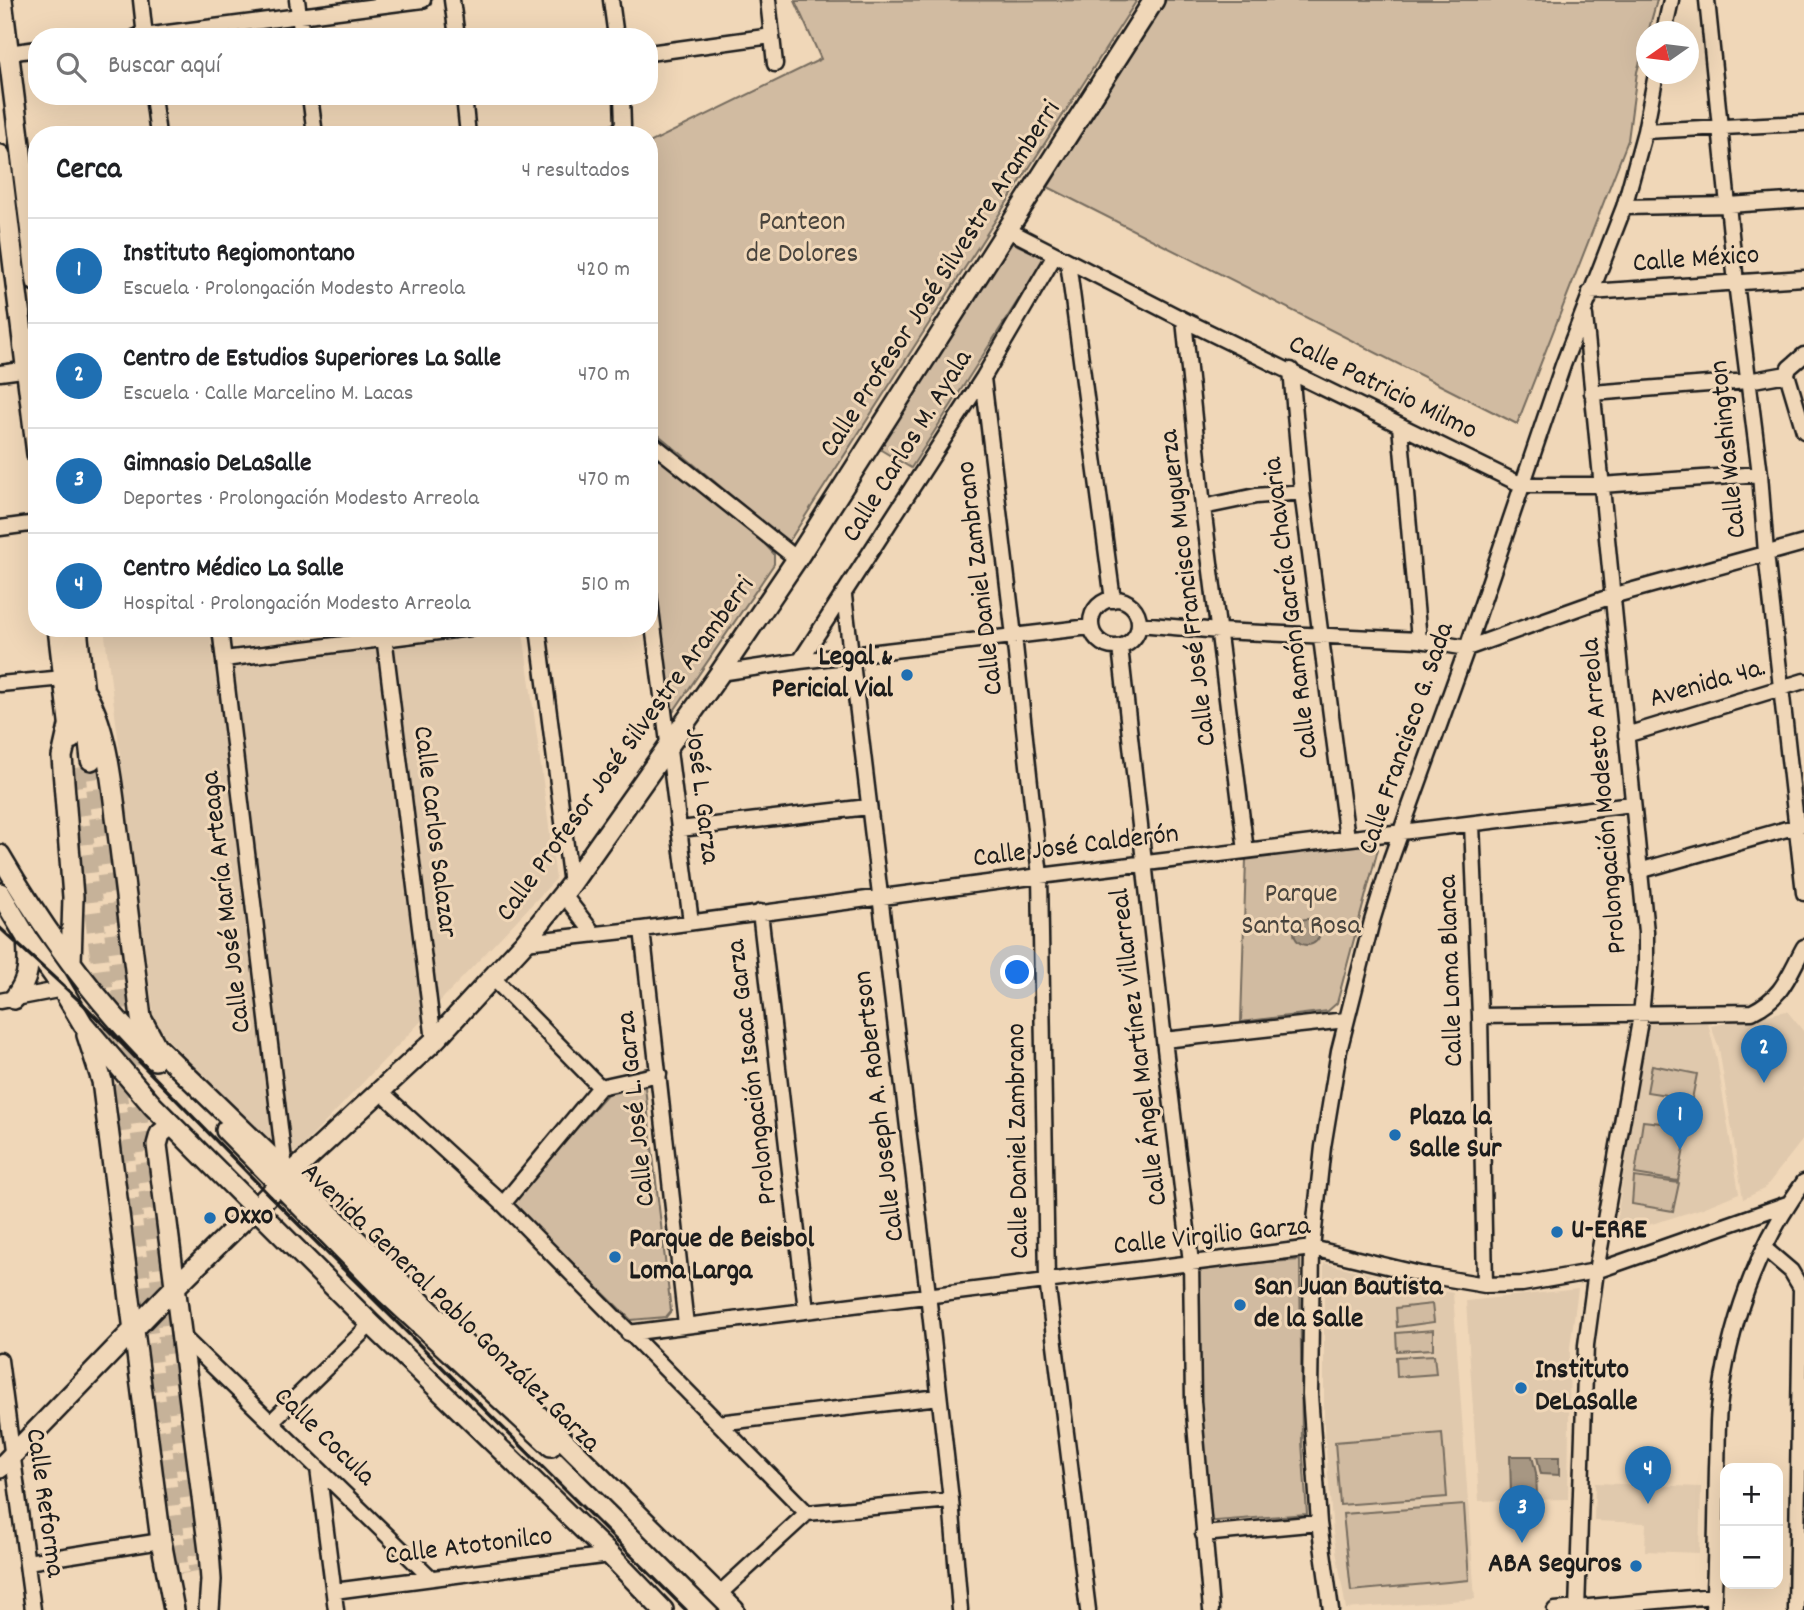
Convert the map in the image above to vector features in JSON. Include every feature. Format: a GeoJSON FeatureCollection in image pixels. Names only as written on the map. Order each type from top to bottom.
{"type":"FeatureCollection","features":[{"type":"Feature","properties":{"kind":"main road"},"geometry":{"type":"LineString","coordinates":[[2,0],[4,53],[28,184]]}},
{"type":"Feature","properties":{"kind":"main road","name":"Calle Profesor José Silvestre Aramberri"},"geometry":{"type":"LineString","coordinates":[[6,1462],[285,1176],[434,1041],[525,942],[567,889],[797,559],[1154,0]]}},
{"type":"Feature","properties":{"kind":"main road"},"geometry":{"type":"LineString","coordinates":[[0,155],[4,210],[28,346]]}},
{"type":"Feature","properties":{"kind":"main road"},"geometry":{"type":"LineString","coordinates":[[59,637],[69,726],[83,764],[83,689],[78,637]]}},
{"type":"Feature","properties":{"kind":"main road"},"geometry":{"type":"LineString","coordinates":[[83,689],[93,704],[104,741],[141,1018],[156,1046],[285,1176]]}},
{"type":"Feature","properties":{"kind":"main road"},"geometry":{"type":"LineString","coordinates":[[69,726],[62,757],[73,897],[71,963]]}},
{"type":"Feature","properties":{"kind":"main road","name":"Avenida General Pablo González Garza"},"geometry":{"type":"LineString","coordinates":[[0,855],[35,914],[71,963],[143,1048],[285,1176],[386,1293],[537,1424],[717,1602],[734,1610]]}},
{"type":"Feature","properties":{"kind":"main road"},"geometry":{"type":"LineString","coordinates":[[0,892],[83,1024],[153,1106],[663,1610]]}},
{"type":"Feature","properties":{"kind":"main road"},"geometry":{"type":"LineString","coordinates":[[7,1000],[27,979],[27,938]]}},
{"type":"Feature","properties":{"kind":"main road"},"geometry":{"type":"LineString","coordinates":[[83,1024],[102,1081],[161,1541],[174,1610]]}},
{"type":"Feature","properties":{"kind":"main road"},"geometry":{"type":"LineString","coordinates":[[171,1125],[160,1134],[157,1145],[209,1551],[209,1610]]}},
{"type":"Feature","properties":{"kind":"main road"},"geometry":{"type":"LineString","coordinates":[[184,1610],[189,1573],[203,1610]]}},
{"type":"Feature","properties":{"kind":"street"},"geometry":{"type":"LineString","coordinates":[[141,0],[142,28]]}},
{"type":"Feature","properties":{"kind":"street"},"geometry":{"type":"LineString","coordinates":[[298,0],[301,28]]}},
{"type":"Feature","properties":{"kind":"street"},"geometry":{"type":"LineString","coordinates":[[205,28],[424,0]]}},
{"type":"Feature","properties":{"kind":"street"},"geometry":{"type":"LineString","coordinates":[[452,0],[456,28]]}},
{"type":"Feature","properties":{"kind":"street"},"geometry":{"type":"LineString","coordinates":[[611,0],[615,28]]}},
{"type":"Feature","properties":{"kind":"street"},"geometry":{"type":"LineString","coordinates":[[768,0],[775,64]]}},
{"type":"Feature","properties":{"kind":"street"},"geometry":{"type":"LineString","coordinates":[[1666,21],[1671,0]]}},
{"type":"Feature","properties":{"kind":"street","name":"Calle Washington"},"geometry":{"type":"LineString","coordinates":[[1707,0],[1735,284],[1760,474],[1782,689],[1801,825],[1804,893]]}},
{"type":"Feature","properties":{"kind":"street"},"geometry":{"type":"LineString","coordinates":[[658,52],[772,36]]}},
{"type":"Feature","properties":{"kind":"street"},"geometry":{"type":"LineString","coordinates":[[4,53],[28,50]]}},
{"type":"Feature","properties":{"kind":"street","name":"Calle Francisco G. Sada"},"geometry":{"type":"LineString","coordinates":[[1331,1610],[1319,1523],[1310,1394],[1312,1248],[1327,1119],[1346,1020],[1372,920],[1401,833],[1590,292],[1624,207],[1645,131],[1654,84]]}},
{"type":"Feature","properties":{"kind":"street"},"geometry":{"type":"LineString","coordinates":[[154,105],[157,126]]}},
{"type":"Feature","properties":{"kind":"street"},"geometry":{"type":"LineString","coordinates":[[311,105],[314,126]]}},
{"type":"Feature","properties":{"kind":"street"},"geometry":{"type":"LineString","coordinates":[[465,105],[467,126]]}},
{"type":"Feature","properties":{"kind":"street"},"geometry":{"type":"LineString","coordinates":[[620,126],[624,119],[623,105]]}},
{"type":"Feature","properties":{"kind":"street"},"geometry":{"type":"LineString","coordinates":[[1645,131],[1804,123]]}},
{"type":"Feature","properties":{"kind":"street"},"geometry":{"type":"LineString","coordinates":[[1624,207],[1804,200]]}},
{"type":"Feature","properties":{"kind":"street"},"geometry":{"type":"LineString","coordinates":[[4,210],[28,207]]}},
{"type":"Feature","properties":{"kind":"street","name":"Calle Patricio Milmo"},"geometry":{"type":"LineString","coordinates":[[1008,230],[1184,320],[1522,485],[1601,485],[1760,474]]}},
{"type":"Feature","properties":{"kind":"street","name":"Calle Carlos M. Ayala"},"geometry":{"type":"LineString","coordinates":[[800,661],[983,378],[1055,255]]}},
{"type":"Feature","properties":{"kind":"street"},"geometry":{"type":"LineString","coordinates":[[1069,262],[1114,600]]}},
{"type":"Feature","properties":{"kind":"street","name":"Calle México"},"geometry":{"type":"LineString","coordinates":[[1590,292],[1804,278]]}},
{"type":"Feature","properties":{"kind":"street","name":"Prolongación Modesto Arreola"},"geometry":{"type":"LineString","coordinates":[[1577,1609],[1585,1371],[1596,1271],[1641,1014],[1646,964],[1646,933],[1584,311]]}},
{"type":"Feature","properties":{"kind":"street","name":"Calle José Francisco Muguerza"},"geometry":{"type":"LineString","coordinates":[[1184,320],[1203,507],[1246,851]]}},
{"type":"Feature","properties":{"kind":"street"},"geometry":{"type":"LineString","coordinates":[[1592,393],[1748,381],[1787,374],[1796,360],[1804,355]]}},
{"type":"Feature","properties":{"kind":"street"},"geometry":{"type":"LineString","coordinates":[[0,373],[28,370]]}},
{"type":"Feature","properties":{"kind":"street","name":"Calle Ramón García Chavaria"},"geometry":{"type":"LineString","coordinates":[[1291,370],[1302,492],[1347,838]]}},
{"type":"Feature","properties":{"kind":"street"},"geometry":{"type":"LineString","coordinates":[[1787,374],[1804,431]]}},
{"type":"Feature","properties":{"kind":"street","name":"Calle Daniel Zambrano"},"geometry":{"type":"LineString","coordinates":[[983,378],[1040,876],[1046,1280],[1088,1610]]}},
{"type":"Feature","properties":{"kind":"street"},"geometry":{"type":"LineString","coordinates":[[1400,426],[1419,640]]}},
{"type":"Feature","properties":{"kind":"street"},"geometry":{"type":"LineString","coordinates":[[658,448],[797,559]]}},
{"type":"Feature","properties":{"kind":"street"},"geometry":{"type":"LineString","coordinates":[[1203,507],[1256,496],[1302,492]]}},
{"type":"Feature","properties":{"kind":"street"},"geometry":{"type":"LineString","coordinates":[[0,528],[28,524]]}},
{"type":"Feature","properties":{"kind":"street"},"geometry":{"type":"LineString","coordinates":[[1139,624],[1219,631],[1419,640],[1467,648],[1612,596],[1804,543]]}},
{"type":"Feature","properties":{"kind":"street","name":"Calle Joseph A. Robertson"},"geometry":{"type":"LineString","coordinates":[[844,596],[928,1294],[951,1500],[960,1610]]}},
{"type":"Feature","properties":{"kind":"street"},"geometry":{"type":"LineString","coordinates":[[1114,600],[1129,603],[1136,612],[1139,624],[1136,635],[1129,644],[1121,647],[1103,644],[1092,633],[1090,619],[1099,605],[1114,600]]}},
{"type":"Feature","properties":{"kind":"street"},"geometry":{"type":"LineString","coordinates":[[1479,611],[1482,627],[1495,638]]}},
{"type":"Feature","properties":{"kind":"street"},"geometry":{"type":"LineString","coordinates":[[720,673],[1090,627]]}},
{"type":"Feature","properties":{"kind":"street","name":"Calle José María Arteaga"},"geometry":{"type":"LineString","coordinates":[[221,637],[285,1176]]}},
{"type":"Feature","properties":{"kind":"street"},"geometry":{"type":"LineString","coordinates":[[224,659],[365,637]]}},
{"type":"Feature","properties":{"kind":"street","name":"Calle Carlos Salazar"},"geometry":{"type":"LineString","coordinates":[[384,637],[434,1041]]}},
{"type":"Feature","properties":{"kind":"street"},"geometry":{"type":"LineString","coordinates":[[539,637],[567,889],[594,934]]}},
{"type":"Feature","properties":{"kind":"street","name":"José L. Garza"},"geometry":{"type":"LineString","coordinates":[[655,637],[691,922]]}},
{"type":"Feature","properties":{"kind":"street","name":"Calle Ángel Martínez Villarreal"},"geometry":{"type":"LineString","coordinates":[[1121,647],[1191,1262],[1193,1401],[1211,1610]]}},
{"type":"Feature","properties":{"kind":"street"},"geometry":{"type":"LineString","coordinates":[[0,684],[64,678]]}},
{"type":"Feature","properties":{"kind":"street","name":"Avenida 4a."},"geometry":{"type":"LineString","coordinates":[[1626,735],[1804,681]]}},
{"type":"Feature","properties":{"kind":"street","name":"Calle José Calderón"},"geometry":{"type":"LineString","coordinates":[[525,942],[1632,804]]}},
{"type":"Feature","properties":{"kind":"street"},"geometry":{"type":"LineString","coordinates":[[680,830],[868,807]]}},
{"type":"Feature","properties":{"kind":"street","name":"Calle Loma Blanca"},"geometry":{"type":"LineString","coordinates":[[1472,824],[1480,1016],[1485,1285]]}},
{"type":"Feature","properties":{"kind":"street"},"geometry":{"type":"LineString","coordinates":[[1639,871],[1801,825]]}},
{"type":"Feature","properties":{"kind":"street","name":"Prolongación Isaac Garza"},"geometry":{"type":"LineString","coordinates":[[760,912],[806,1310]]}},
{"type":"Feature","properties":{"kind":"street","name":"Calle José L. Garza"},"geometry":{"type":"LineString","coordinates":[[642,929],[686,1325]]}},
{"type":"Feature","properties":{"kind":"street"},"geometry":{"type":"LineString","coordinates":[[1480,1016],[1752,1012],[1770,1003],[1780,991],[1804,947]]}},
{"type":"Feature","properties":{"kind":"street"},"geometry":{"type":"LineString","coordinates":[[492,977],[600,1087]]}},
{"type":"Feature","properties":{"kind":"street"},"geometry":{"type":"LineString","coordinates":[[7,1000],[62,989]]}},
{"type":"Feature","properties":{"kind":"street"},"geometry":{"type":"LineString","coordinates":[[1164,1040],[1346,1020]]}},
{"type":"Feature","properties":{"kind":"street"},"geometry":{"type":"LineString","coordinates":[[503,1204],[600,1087],[659,1074]]}},
{"type":"Feature","properties":{"kind":"street"},"geometry":{"type":"LineString","coordinates":[[379,1090],[503,1204],[807,1513]]}},
{"type":"Feature","properties":{"kind":"street"},"geometry":{"type":"LineString","coordinates":[[1555,1610],[1713,1603],[1719,1410],[1727,1360],[1742,1302],[1765,1248],[1787,1205],[1804,1182]]}},
{"type":"Feature","properties":{"kind":"street","name":"Calle Virgilio Garza"},"geometry":{"type":"LineString","coordinates":[[628,1333],[1312,1248],[1420,1274],[1485,1285],[1522,1284],[1596,1271],[1787,1205]]}},
{"type":"Feature","properties":{"kind":"street"},"geometry":{"type":"LineString","coordinates":[[1765,1248],[1780,1260],[1798,1281],[1803,1304],[1796,1610]]}},
{"type":"Feature","properties":{"kind":"street"},"geometry":{"type":"LineString","coordinates":[[271,1422],[371,1324]]}},
{"type":"Feature","properties":{"kind":"street","name":"Calle Cocula"},"geometry":{"type":"LineString","coordinates":[[182,1336],[430,1577]]}},
{"type":"Feature","properties":{"kind":"street","name":"Calle Reforma"},"geometry":{"type":"LineString","coordinates":[[0,1360],[6,1462],[27,1562],[33,1610]]}},
{"type":"Feature","properties":{"kind":"street"},"geometry":{"type":"LineString","coordinates":[[719,1423],[939,1397]]}},
{"type":"Feature","properties":{"kind":"street"},"geometry":{"type":"LineString","coordinates":[[318,1468],[336,1610]]}},
{"type":"Feature","properties":{"kind":"street"},"geometry":{"type":"LineString","coordinates":[[717,1602],[807,1513],[951,1500]]}},
{"type":"Feature","properties":{"kind":"street"},"geometry":{"type":"LineString","coordinates":[[1203,1534],[1319,1523]]}},
{"type":"Feature","properties":{"kind":"street"},"geometry":{"type":"LineString","coordinates":[[27,1562],[161,1541]]}},
{"type":"Feature","properties":{"kind":"street","name":"Calle Atotonilco"},"geometry":{"type":"LineString","coordinates":[[334,1591],[610,1555]]}},
{"type":"Feature","properties":{"kind":"shaded area"},"geometry":{"type":"Polygon","coordinates":[[[105,637],[210,637],[215,669],[481,637],[524,637],[556,879],[297,1152],[277,1152],[155,1026],[105,637]]]}},
{"type":"Feature","properties":{"kind":"shaded area"},"geometry":{"type":"Polygon","coordinates":[[[1307,919],[1316,923],[1320,932],[1316,941],[1307,945],[1298,941],[1294,932],[1298,923],[1307,919]]]}},
{"type":"Feature","properties":{"kind":"shaded area"},"geometry":{"type":"Polygon","coordinates":[[[1787,1011],[1804,1032],[1804,1138],[1764,1189],[1743,1199],[1719,1048],[1711,1026],[1787,1011]]]}},
{"type":"Feature","properties":{"kind":"shaded area"},"geometry":{"type":"Polygon","coordinates":[[[1707,1019],[1717,1060],[1739,1193],[1703,1208],[1615,1234],[1645,1020],[1707,1019]]]}},
{"type":"Feature","properties":{"kind":"shaded area"},"geometry":{"type":"Polygon","coordinates":[[[1324,1263],[1453,1293],[1475,1599],[1346,1609],[1333,1532],[1324,1427],[1324,1263]]]}},
{"type":"Feature","properties":{"kind":"shaded area","name":"Instituto DeLaSalle"},"geometry":{"type":"Polygon","coordinates":[[[1578,1289],[1570,1347],[1568,1499],[1479,1501],[1466,1301],[1578,1289]]]}},
{"type":"Feature","properties":{"kind":"shaded area"},"geometry":{"type":"Polygon","coordinates":[[[1510,1456],[1532,1456],[1537,1495],[1511,1495],[1510,1456]]]}},
{"type":"Feature","properties":{"kind":"shaded area"},"geometry":{"type":"Polygon","coordinates":[[[1537,1457],[1559,1457],[1559,1475],[1541,1474],[1537,1457]]]}},
{"type":"Feature","properties":{"kind":"shaded area"},"geometry":{"type":"Polygon","coordinates":[[[1595,1483],[1701,1487],[1699,1553],[1645,1551],[1646,1523],[1594,1521],[1595,1483]]]}},
{"type":"Feature","properties":{"kind":"green space","name":"Panteon de Dolores"},"geometry":{"type":"Polygon","coordinates":[[[1137,0],[788,543],[658,435],[658,139],[821,59],[795,1],[1137,0]]]}},
{"type":"Feature","properties":{"kind":"green space"},"geometry":{"type":"Polygon","coordinates":[[[1166,0],[1657,0],[1651,21],[1636,21],[1636,80],[1628,140],[1517,424],[1048,187],[1166,0]]]}},
{"type":"Feature","properties":{"kind":"green space"},"geometry":{"type":"Polygon","coordinates":[[[1011,242],[1045,258],[911,468],[876,447],[1006,244],[1011,242]]]}},
{"type":"Feature","properties":{"kind":"green space"},"geometry":{"type":"Polygon","coordinates":[[[658,454],[760,539],[774,554],[774,564],[669,718],[656,637],[658,454]]]}},
{"type":"Feature","properties":{"kind":"green space","name":"Parque Santa Rosa"},"geometry":{"type":"Polygon","coordinates":[[[1372,843],[1378,849],[1337,1003],[1328,1011],[1241,1022],[1246,859],[1372,843]]]}},
{"type":"Feature","properties":{"kind":"green space"},"geometry":{"type":"Polygon","coordinates":[[[1652,1065],[1697,1074],[1692,1099],[1647,1092],[1652,1065]]]}},
{"type":"Feature","properties":{"kind":"green space","name":"Parque de Beisbol Loma Larga"},"geometry":{"type":"Polygon","coordinates":[[[645,1087],[671,1311],[666,1317],[631,1320],[511,1203],[608,1093],[645,1087]]]}},
{"type":"Feature","properties":{"kind":"green space"},"geometry":{"type":"Polygon","coordinates":[[[1643,1121],[1688,1126],[1678,1181],[1635,1174],[1643,1121]]]}},
{"type":"Feature","properties":{"kind":"green space"},"geometry":{"type":"Polygon","coordinates":[[[1634,1177],[1679,1183],[1673,1211],[1632,1204],[1634,1177]]]}},
{"type":"Feature","properties":{"kind":"green space"},"geometry":{"type":"Polygon","coordinates":[[[1300,1260],[1302,1442],[1307,1514],[1204,1522],[1195,1267],[1300,1260]]]}},
{"type":"Feature","properties":{"kind":"green space"},"geometry":{"type":"Polygon","coordinates":[[[1432,1304],[1434,1322],[1397,1327],[1396,1308],[1432,1304]]]}},
{"type":"Feature","properties":{"kind":"green space"},"geometry":{"type":"Polygon","coordinates":[[[1433,1330],[1433,1349],[1397,1351],[1396,1333],[1433,1330]]]}},
{"type":"Feature","properties":{"kind":"green space"},"geometry":{"type":"Polygon","coordinates":[[[1434,1355],[1436,1374],[1397,1377],[1396,1357],[1434,1355]]]}},
{"type":"Feature","properties":{"kind":"green space"},"geometry":{"type":"Polygon","coordinates":[[[1442,1433],[1447,1497],[1340,1505],[1335,1442],[1442,1433]]]}},
{"type":"Feature","properties":{"kind":"green space"},"geometry":{"type":"Polygon","coordinates":[[[1464,1505],[1469,1580],[1351,1591],[1343,1514],[1464,1505]]]}},
{"type":"Feature","properties":{"kind":"tunnel"},"geometry":{"type":"LineString","coordinates":[[91,760],[198,1571]]}},
{"type":"Feature","properties":{"kind":"tunnel"},"geometry":{"type":"LineString","coordinates":[[75,768],[180,1574]]}},
{"type":"Feature","properties":{"kind":"railway"},"geometry":{"type":"LineString","coordinates":[[0,928],[84,1005],[269,1195],[686,1610]]}},
{"type":"Feature","properties":{"kind":"place","name":"Legal & Pericial Vial"},"geometry":{"type":"Point","coordinates":[907,675]}},
{"type":"Feature","properties":{"kind":"place","name":"Centro de Estudios Superiores La Salle"},"geometry":{"type":"Point","coordinates":[1764,1083]}},
{"type":"Feature","properties":{"kind":"place","name":"Plaza la Salle Sur"},"geometry":{"type":"Point","coordinates":[1395,1135]}},
{"type":"Feature","properties":{"kind":"place","name":"Instituto Regiomontano"},"geometry":{"type":"Point","coordinates":[1680,1150]}},
{"type":"Feature","properties":{"kind":"place","name":"Oxxo"},"geometry":{"type":"Point","coordinates":[210,1218]}},
{"type":"Feature","properties":{"kind":"place","name":"U-ERRE"},"geometry":{"type":"Point","coordinates":[1557,1232]}},
{"type":"Feature","properties":{"kind":"place","name":"Parque de Beisbol Loma Larga"},"geometry":{"type":"Point","coordinates":[615,1257]}},
{"type":"Feature","properties":{"kind":"place","name":"San Juan Bautista de la Salle"},"geometry":{"type":"Point","coordinates":[1240,1305]}},
{"type":"Feature","properties":{"kind":"place","name":"Instituto DeLaSalle"},"geometry":{"type":"Point","coordinates":[1521,1388]}},
{"type":"Feature","properties":{"kind":"place","name":"Centro Médico La Salle"},"geometry":{"type":"Point","coordinates":[1648,1504]}},
{"type":"Feature","properties":{"kind":"place","name":"Gimnasio DeLaSalle"},"geometry":{"type":"Point","coordinates":[1522,1543]}},
{"type":"Feature","properties":{"kind":"place","name":"ABA Seguros"},"geometry":{"type":"Point","coordinates":[1636,1566]}}]}
